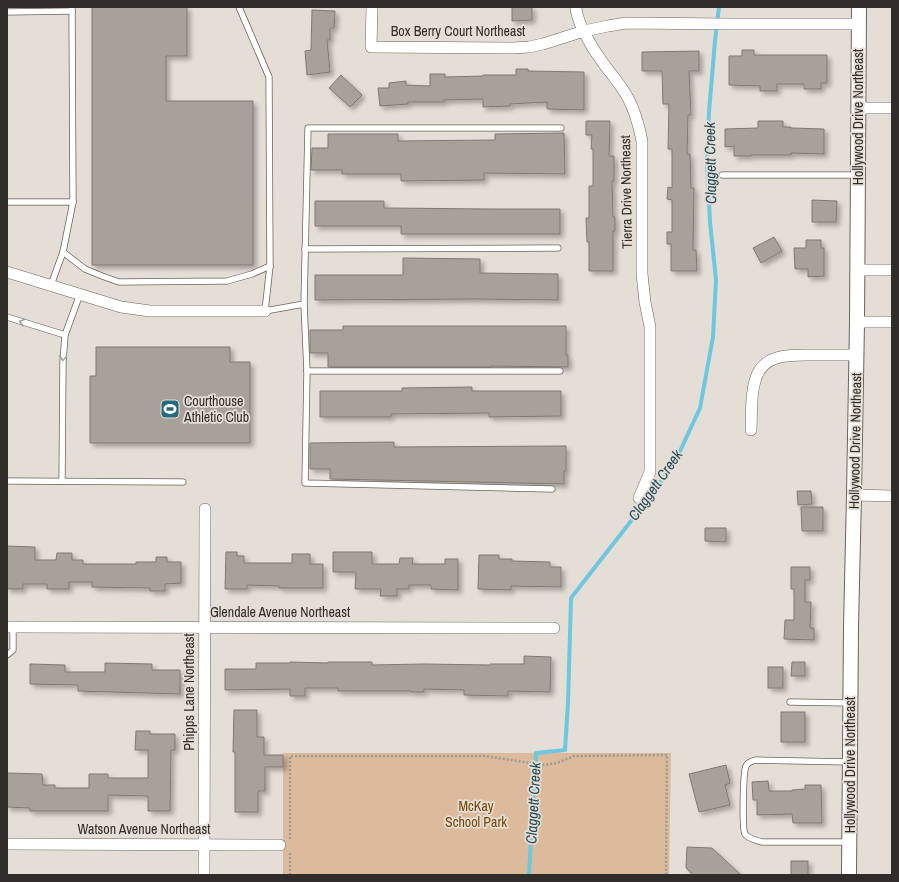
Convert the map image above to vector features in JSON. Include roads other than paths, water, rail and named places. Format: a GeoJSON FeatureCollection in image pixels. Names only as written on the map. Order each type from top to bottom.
{"type":"FeatureCollection","features":[{"type":"Feature","properties":{"kind":"street","name":"Box Berry Court Northeast"},"geometry":{"type":"LineString","coordinates":[[372,7],[371,47],[529,47],[584,31]]}},
{"type":"Feature","properties":{"kind":"street","name":"Tierra Drive Northeast"},"geometry":{"type":"LineString","coordinates":[[576,7],[578,17],[590,44],[627,97],[640,128],[642,141],[642,274],[645,302],[650,327],[650,472],[639,498]]}},
{"type":"Feature","properties":{"kind":"street","name":"Hollywood Drive Northeast"},"geometry":{"type":"LineString","coordinates":[[849,875],[851,762],[850,703],[857,322],[859,7]]}},
{"type":"Feature","properties":{"kind":"street"},"geometry":{"type":"LineString","coordinates":[[584,31],[626,23],[858,24]]}},
{"type":"Feature","properties":{"kind":"street"},"geometry":{"type":"LineString","coordinates":[[858,108],[892,108]]}},
{"type":"Feature","properties":{"kind":"street"},"geometry":{"type":"LineString","coordinates":[[857,270],[892,270]]}},
{"type":"Feature","properties":{"kind":"street"},"geometry":{"type":"LineString","coordinates":[[7,272],[121,307],[150,311],[265,311]]}},
{"type":"Feature","properties":{"kind":"street"},"geometry":{"type":"LineString","coordinates":[[857,322],[892,322]]}},
{"type":"Feature","properties":{"kind":"street"},"geometry":{"type":"LineString","coordinates":[[751,430],[753,390],[756,376],[764,365],[770,360],[789,355],[856,355]]}},
{"type":"Feature","properties":{"kind":"street"},"geometry":{"type":"LineString","coordinates":[[854,495],[892,496]]}},
{"type":"Feature","properties":{"kind":"street","name":"Phipps Lane Northeast"},"geometry":{"type":"LineString","coordinates":[[204,875],[205,509]]}},
{"type":"Feature","properties":{"kind":"street","name":"Glendale Avenue Northeast"},"geometry":{"type":"LineString","coordinates":[[10,627],[554,628]]}},
{"type":"Feature","properties":{"kind":"street","name":"Watson Avenue Northeast"},"geometry":{"type":"LineString","coordinates":[[7,844],[285,844]]}},
{"type":"Feature","properties":{"kind":"lane"},"geometry":{"type":"LineString","coordinates":[[239,7],[269,77],[270,266],[265,311],[304,304]]}},
{"type":"Feature","properties":{"kind":"lane"},"geometry":{"type":"LineString","coordinates":[[7,12],[72,9],[73,202],[63,252],[51,286]]}},
{"type":"Feature","properties":{"kind":"lane"},"geometry":{"type":"LineString","coordinates":[[552,489],[305,484],[307,371],[304,304],[308,128],[561,128]]}},
{"type":"Feature","properties":{"kind":"lane"},"geometry":{"type":"LineString","coordinates":[[722,175],[858,175]]}},
{"type":"Feature","properties":{"kind":"lane"},"geometry":{"type":"LineString","coordinates":[[7,202],[73,202]]}},
{"type":"Feature","properties":{"kind":"lane"},"geometry":{"type":"LineString","coordinates":[[305,249],[558,248]]}},
{"type":"Feature","properties":{"kind":"lane"},"geometry":{"type":"LineString","coordinates":[[63,252],[85,269],[120,282],[227,281],[252,274],[270,266]]}},
{"type":"Feature","properties":{"kind":"lane"},"geometry":{"type":"LineString","coordinates":[[62,481],[63,362],[65,335],[80,294]]}},
{"type":"Feature","properties":{"kind":"lane"},"geometry":{"type":"LineString","coordinates":[[7,317],[65,335]]}},
{"type":"Feature","properties":{"kind":"lane"},"geometry":{"type":"LineString","coordinates":[[307,371],[560,371]]}},
{"type":"Feature","properties":{"kind":"lane"},"geometry":{"type":"LineString","coordinates":[[7,481],[183,482]]}},
{"type":"Feature","properties":{"kind":"lane"},"geometry":{"type":"LineString","coordinates":[[7,655],[12,650],[10,627]]}},
{"type":"Feature","properties":{"kind":"lane"},"geometry":{"type":"LineString","coordinates":[[790,702],[850,703]]}},
{"type":"Feature","properties":{"kind":"lane"},"geometry":{"type":"LineString","coordinates":[[850,842],[762,842],[748,837],[744,833],[743,818],[745,767],[749,762],[756,760],[851,762]]}},
{"type":"Feature","properties":{"kind":"waterway","name":"Claggett Creek"},"geometry":{"type":"LineString","coordinates":[[529,875],[536,753],[565,750],[571,598],[675,462],[700,408],[713,337],[716,280],[710,222],[707,163],[709,112],[719,7]]}},
{"type":"Feature","properties":{"kind":"place","name":"Courthouse Athletic Club"},"geometry":{"type":"Point","coordinates":[170,409]}},
{"type":"Feature","properties":{"kind":"park label","name":"McKay School Park"},"geometry":{"type":"Point","coordinates":[476,814]}}]}
